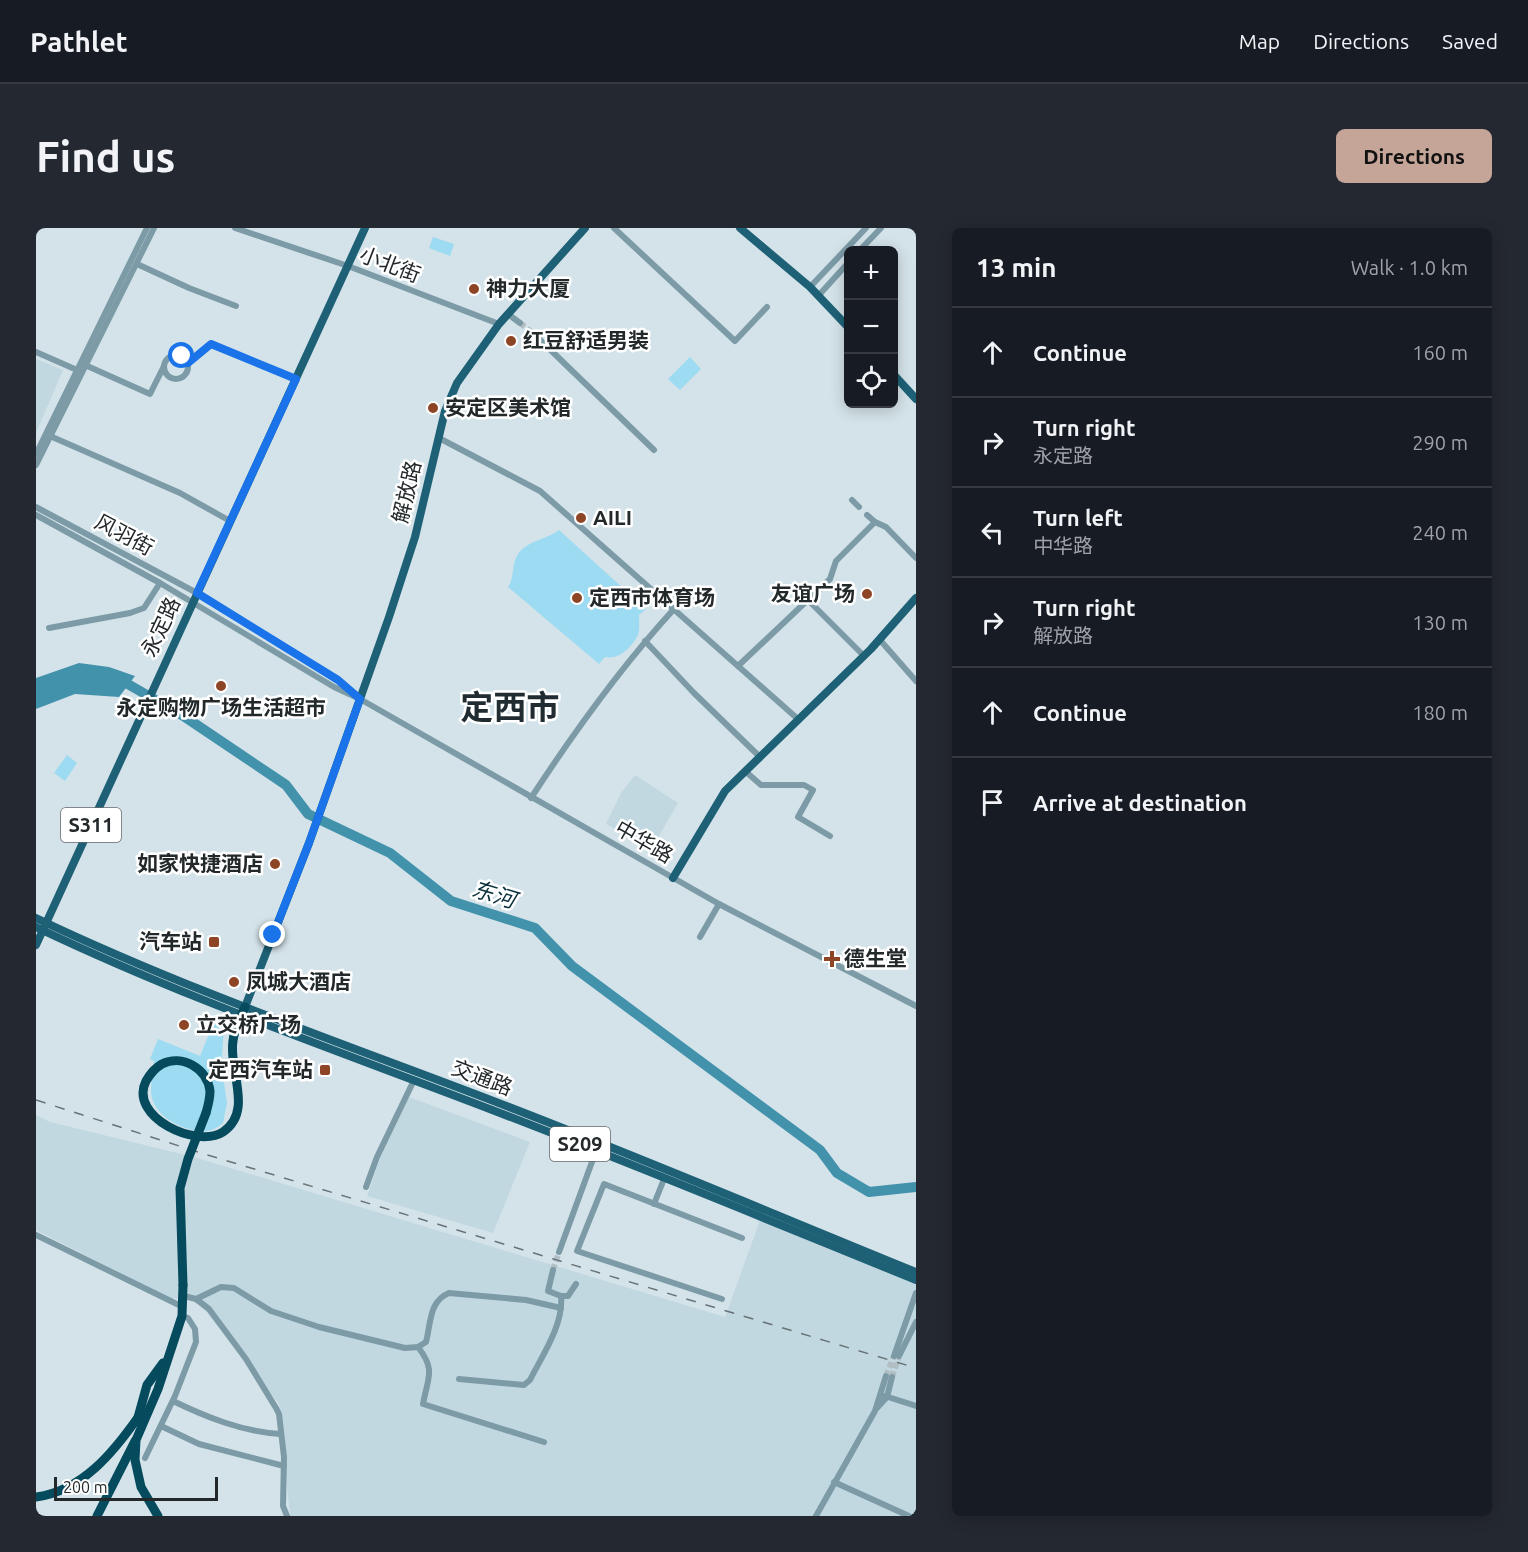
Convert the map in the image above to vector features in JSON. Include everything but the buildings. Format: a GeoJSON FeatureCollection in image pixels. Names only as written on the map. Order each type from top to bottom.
{"type":"FeatureCollection","features":[{"type":"Feature","properties":{"kind":"highway"},"geometry":{"type":"LineString","coordinates":[[128,1451],[136,1440],[158,1389],[182,1311],[184,1296],[180,1188],[188,1159],[206,1113],[210,1093],[203,1073],[195,1066],[174,1061],[164,1063],[155,1069],[148,1077],[143,1094],[148,1111],[154,1118],[183,1132],[201,1137],[223,1132],[237,1115],[239,1104],[232,1041],[244,1010]]}},
{"type":"Feature","properties":{"kind":"highway"},"geometry":{"type":"LineString","coordinates":[[97,1516],[128,1451],[147,1385],[169,1353]]}},
{"type":"Feature","properties":{"kind":"highway"},"geometry":{"type":"LineString","coordinates":[[36,1497],[52,1495],[84,1478],[112,1452],[139,1416]]}},
{"type":"Feature","properties":{"kind":"highway"},"geometry":{"type":"LineString","coordinates":[[136,1440],[135,1460],[141,1487],[158,1516]]}},
{"type":"Feature","properties":{"kind":"main road","name":"永定路"},"geometry":{"type":"LineString","coordinates":[[36,945],[42,927],[365,228]]}},
{"type":"Feature","properties":{"kind":"main road","name":"解放路"},"geometry":{"type":"LineString","coordinates":[[244,1010],[309,843],[360,699],[415,537],[445,411],[457,383],[499,324],[585,228]]}},
{"type":"Feature","properties":{"kind":"main road"},"geometry":{"type":"LineString","coordinates":[[740,228],[810,287],[844,322]]}},
{"type":"Feature","properties":{"kind":"main road"},"geometry":{"type":"LineString","coordinates":[[898,379],[916,399]]}},
{"type":"Feature","properties":{"kind":"main road"},"geometry":{"type":"LineString","coordinates":[[673,878],[719,798],[880,640],[916,597]]}},
{"type":"Feature","properties":{"kind":"main road","name":"交通路"},"geometry":{"type":"LineString","coordinates":[[36,918],[42,927],[97,956],[543,1120],[916,1272]]}},
{"type":"Feature","properties":{"kind":"main road","name":"交通路"},"geometry":{"type":"LineString","coordinates":[[244,1010],[916,1280]]}},
{"type":"Feature","properties":{"kind":"street"},"geometry":{"type":"LineString","coordinates":[[36,454],[147,228]]}},
{"type":"Feature","properties":{"kind":"street"},"geometry":{"type":"LineString","coordinates":[[36,465],[154,228]]}},
{"type":"Feature","properties":{"kind":"street","name":"小北街"},"geometry":{"type":"LineString","coordinates":[[235,228],[348,266],[499,324]]}},
{"type":"Feature","properties":{"kind":"street"},"geometry":{"type":"LineString","coordinates":[[614,228],[735,341],[767,307]]}},
{"type":"Feature","properties":{"kind":"street"},"geometry":{"type":"LineString","coordinates":[[810,287],[866,228]]}},
{"type":"Feature","properties":{"kind":"street"},"geometry":{"type":"LineString","coordinates":[[864,246],[881,228]]}},
{"type":"Feature","properties":{"kind":"street"},"geometry":{"type":"LineString","coordinates":[[137,264],[236,306]]}},
{"type":"Feature","properties":{"kind":"street"},"geometry":{"type":"LineString","coordinates":[[819,296],[844,268]]}},
{"type":"Feature","properties":{"kind":"street"},"geometry":{"type":"LineString","coordinates":[[508,314],[520,323]]}},
{"type":"Feature","properties":{"kind":"street"},"geometry":{"type":"LineString","coordinates":[[534,334],[654,450]]}},
{"type":"Feature","properties":{"kind":"street"},"geometry":{"type":"LineString","coordinates":[[164,366],[167,375],[171,378],[180,378],[187,372],[188,363],[211,344],[296,379]]}},
{"type":"Feature","properties":{"kind":"street"},"geometry":{"type":"LineString","coordinates":[[36,352],[77,370]]}},
{"type":"Feature","properties":{"kind":"street"},"geometry":{"type":"LineString","coordinates":[[85,365],[150,394],[168,357],[182,356],[188,363]]}},
{"type":"Feature","properties":{"kind":"street"},"geometry":{"type":"LineString","coordinates":[[50,436],[180,493],[230,521]]}},
{"type":"Feature","properties":{"kind":"street"},"geometry":{"type":"LineString","coordinates":[[439,438],[540,491],[799,720]]}},
{"type":"Feature","properties":{"kind":"street"},"geometry":{"type":"LineString","coordinates":[[852,500],[860,507]]}},
{"type":"Feature","properties":{"kind":"street","name":"风羽街"},"geometry":{"type":"LineString","coordinates":[[36,507],[197,593]]}},
{"type":"Feature","properties":{"kind":"street"},"geometry":{"type":"LineString","coordinates":[[867,514],[874,522],[886,527],[916,558]]}},
{"type":"Feature","properties":{"kind":"street","name":"风羽街"},"geometry":{"type":"LineString","coordinates":[[36,515],[192,603]]}},
{"type":"Feature","properties":{"kind":"street"},"geometry":{"type":"LineString","coordinates":[[738,666],[830,579],[836,561],[874,522]]}},
{"type":"Feature","properties":{"kind":"street"},"geometry":{"type":"LineString","coordinates":[[49,628],[130,613],[144,608],[160,584]]}},
{"type":"Feature","properties":{"kind":"street","name":"中华路"},"geometry":{"type":"LineString","coordinates":[[197,593],[338,680],[360,699]]}},
{"type":"Feature","properties":{"kind":"street"},"geometry":{"type":"LineString","coordinates":[[808,600],[864,656]]}},
{"type":"Feature","properties":{"kind":"street","name":"中华路"},"geometry":{"type":"LineString","coordinates":[[192,603],[334,687],[360,699],[719,904],[916,1006]]}},
{"type":"Feature","properties":{"kind":"street"},"geometry":{"type":"LineString","coordinates":[[531,798],[564,747],[645,641],[674,609]]}},
{"type":"Feature","properties":{"kind":"street"},"geometry":{"type":"LineString","coordinates":[[880,640],[916,681]]}},
{"type":"Feature","properties":{"kind":"street"},"geometry":{"type":"LineString","coordinates":[[645,641],[760,757]]}},
{"type":"Feature","properties":{"kind":"street"},"geometry":{"type":"LineString","coordinates":[[745,771],[760,784],[804,785],[813,790],[798,817],[830,836]]}},
{"type":"Feature","properties":{"kind":"street"},"geometry":{"type":"LineString","coordinates":[[700,937],[719,904]]}},
{"type":"Feature","properties":{"kind":"street"},"geometry":{"type":"LineString","coordinates":[[366,1186],[377,1157],[414,1080]]}},
{"type":"Feature","properties":{"kind":"street"},"geometry":{"type":"LineString","coordinates":[[559,1251],[596,1151]]}},
{"type":"Feature","properties":{"kind":"street"},"geometry":{"type":"LineString","coordinates":[[654,1204],[664,1179]]}},
{"type":"Feature","properties":{"kind":"street"},"geometry":{"type":"LineString","coordinates":[[722,1299],[577,1251],[604,1184],[742,1238]]}},
{"type":"Feature","properties":{"kind":"street"},"geometry":{"type":"LineString","coordinates":[[36,1235],[182,1311],[195,1329],[196,1342],[173,1401],[145,1458]]}},
{"type":"Feature","properties":{"kind":"street"},"geometry":{"type":"LineString","coordinates":[[553,1270],[548,1291],[568,1296],[576,1284]]}},
{"type":"Feature","properties":{"kind":"street"},"geometry":{"type":"LineString","coordinates":[[196,1299],[221,1287],[234,1288],[271,1311],[405,1348],[418,1347],[426,1342],[433,1308],[440,1296],[449,1293],[526,1300],[561,1308]]}},
{"type":"Feature","properties":{"kind":"street"},"geometry":{"type":"LineString","coordinates":[[916,1293],[896,1356],[916,1322]]}},
{"type":"Feature","properties":{"kind":"street"},"geometry":{"type":"LineString","coordinates":[[184,1296],[196,1299],[209,1309],[263,1384],[279,1414],[284,1466],[283,1506],[287,1516]]}},
{"type":"Feature","properties":{"kind":"street"},"geometry":{"type":"LineString","coordinates":[[459,1379],[524,1385],[530,1380],[555,1328],[561,1308],[561,1296]]}},
{"type":"Feature","properties":{"kind":"street"},"geometry":{"type":"LineString","coordinates":[[418,1347],[429,1361],[430,1367],[423,1404],[544,1442]]}},
{"type":"Feature","properties":{"kind":"street"},"geometry":{"type":"LineString","coordinates":[[816,1516],[884,1396],[890,1377]]}},
{"type":"Feature","properties":{"kind":"street"},"geometry":{"type":"LineString","coordinates":[[884,1396],[916,1406]]}},
{"type":"Feature","properties":{"kind":"street"},"geometry":{"type":"LineString","coordinates":[[173,1401],[208,1418],[268,1434],[281,1434]]}},
{"type":"Feature","properties":{"kind":"street"},"geometry":{"type":"LineString","coordinates":[[161,1426],[199,1444],[284,1466]]}},
{"type":"Feature","properties":{"kind":"street"},"geometry":{"type":"LineString","coordinates":[[834,1482],[909,1516]]}},
{"type":"Feature","properties":{"kind":"shaded area"},"geometry":{"type":"Polygon","coordinates":[[[433,237],[454,244],[450,256],[429,248],[433,237]]]}},
{"type":"Feature","properties":{"kind":"shaded area"},"geometry":{"type":"Polygon","coordinates":[[[690,357],[701,369],[680,390],[668,379],[690,357]]]}},
{"type":"Feature","properties":{"kind":"shaded area"},"geometry":{"type":"Polygon","coordinates":[[[36,359],[63,370],[36,433],[36,359]]]}},
{"type":"Feature","properties":{"kind":"shaded area","name":"定西市体育场"},"geometry":{"type":"Polygon","coordinates":[[[559,530],[646,609],[639,615],[639,633],[632,644],[620,655],[605,657],[599,664],[508,587],[512,579],[514,562],[522,549],[559,530]]]}},
{"type":"Feature","properties":{"kind":"shaded area"},"geometry":{"type":"Polygon","coordinates":[[[79,663],[109,667],[135,676],[119,697],[75,694],[36,709],[36,678],[79,663]]]}},
{"type":"Feature","properties":{"kind":"shaded area"},"geometry":{"type":"Polygon","coordinates":[[[67,755],[77,763],[65,781],[54,773],[67,755]]]}},
{"type":"Feature","properties":{"kind":"shaded area"},"geometry":{"type":"Polygon","coordinates":[[[635,775],[678,803],[652,848],[606,824],[621,793],[635,775]]]}},
{"type":"Feature","properties":{"kind":"shaded area"},"geometry":{"type":"Polygon","coordinates":[[[216,1017],[221,1020],[224,1029],[222,1056],[227,1103],[223,1123],[208,1131],[191,1130],[169,1120],[154,1103],[151,1088],[154,1061],[150,1059],[158,1039],[200,1056],[216,1017]]]}},
{"type":"Feature","properties":{"kind":"shaded area"},"geometry":{"type":"Polygon","coordinates":[[[409,1097],[530,1142],[493,1233],[367,1196],[381,1156],[409,1097]]]}},
{"type":"Feature","properties":{"kind":"shaded area"},"geometry":{"type":"Polygon","coordinates":[[[36,1115],[50,1122],[194,1157],[725,1317],[763,1212],[916,1281],[916,1516],[290,1516],[279,1404],[197,1300],[170,1298],[36,1230],[36,1115]]]}},
{"type":"Feature","properties":{"kind":"waterway","name":"东河"},"geometry":{"type":"LineString","coordinates":[[116,685],[126,683],[185,717],[286,785],[308,814],[390,853],[451,901],[535,928],[572,966],[820,1150],[837,1173],[869,1192],[916,1187]]}},
{"type":"Feature","properties":{"kind":"tunnel"},"geometry":{"type":"LineString","coordinates":[[520,323],[534,334]]}},
{"type":"Feature","properties":{"kind":"tunnel"},"geometry":{"type":"LineString","coordinates":[[553,1270],[559,1252]]}},
{"type":"Feature","properties":{"kind":"tunnel"},"geometry":{"type":"LineString","coordinates":[[886,1376],[894,1356]]}},
{"type":"Feature","properties":{"kind":"tunnel"},"geometry":{"type":"LineString","coordinates":[[892,1377],[899,1356]]}},
{"type":"Feature","properties":{"kind":"railway"},"geometry":{"type":"LineString","coordinates":[[36,1100],[201,1153],[916,1368]]}},
{"type":"Feature","properties":{"kind":"place","name":"神力大厦"},"geometry":{"type":"Point","coordinates":[474,289]}},
{"type":"Feature","properties":{"kind":"place","name":"红豆舒适男装"},"geometry":{"type":"Point","coordinates":[511,341]}},
{"type":"Feature","properties":{"kind":"place","name":"安定区美术馆"},"geometry":{"type":"Point","coordinates":[433,408]}},
{"type":"Feature","properties":{"kind":"place","name":"AILI"},"geometry":{"type":"Point","coordinates":[581,518]}},
{"type":"Feature","properties":{"kind":"place","name":"友谊广场"},"geometry":{"type":"Point","coordinates":[867,594]}},
{"type":"Feature","properties":{"kind":"place","name":"定西市体育场"},"geometry":{"type":"Point","coordinates":[577,598]}},
{"type":"Feature","properties":{"kind":"place","name":"永定购物广场生活超市"},"geometry":{"type":"Point","coordinates":[221,686]}},
{"type":"Feature","properties":{"kind":"place","name":"如家快捷酒店"},"geometry":{"type":"Point","coordinates":[275,864]}},
{"type":"Feature","properties":{"kind":"place","name":"汽车站"},"geometry":{"type":"Point","coordinates":[214,942]}},
{"type":"Feature","properties":{"kind":"place","name":"德生堂"},"geometry":{"type":"Point","coordinates":[832,959]}},
{"type":"Feature","properties":{"kind":"place","name":"凤城大酒店"},"geometry":{"type":"Point","coordinates":[234,982]}},
{"type":"Feature","properties":{"kind":"place","name":"立交桥广场"},"geometry":{"type":"Point","coordinates":[184,1025]}},
{"type":"Feature","properties":{"kind":"place","name":"定西汽车站"},"geometry":{"type":"Point","coordinates":[325,1070]}},
{"type":"Feature","properties":{"kind":"district","name":"定西市"},"geometry":{"type":"Point","coordinates":[510,707]}},
{"type":"Feature","properties":{"kind":"route"},"geometry":{"type":"LineString","coordinates":[[182,356],[188,363],[211,344],[296,379],[197,593],[338,680],[360,699],[309,843],[273,935]]}}]}
